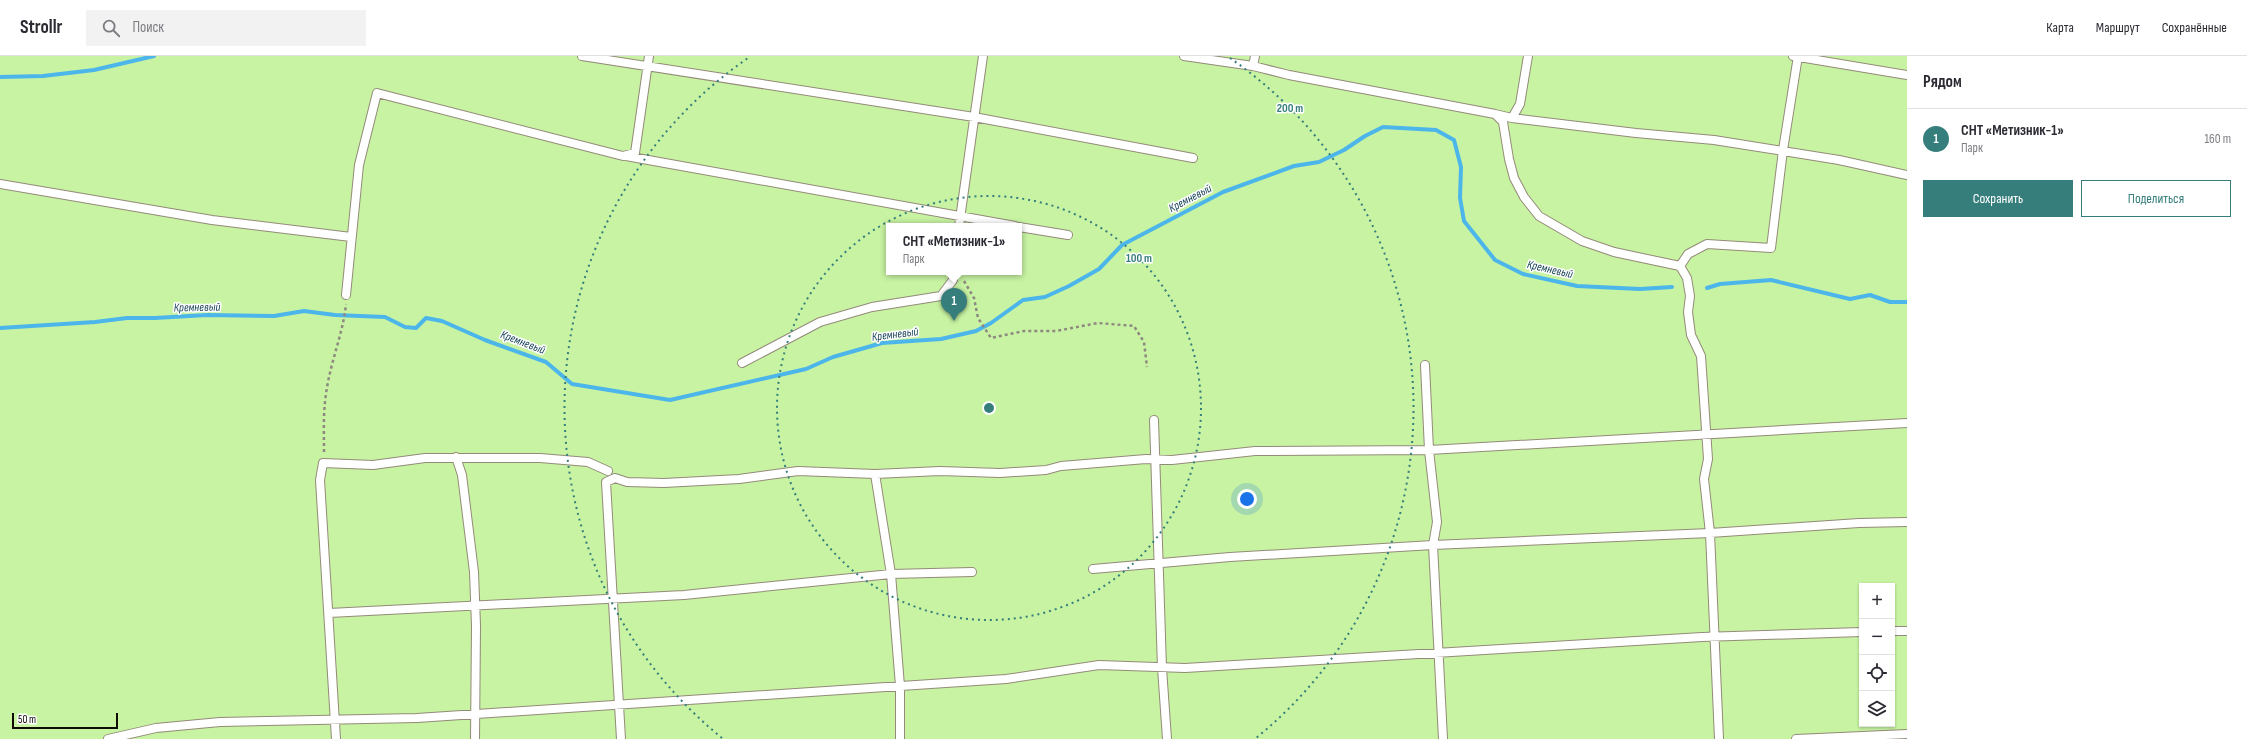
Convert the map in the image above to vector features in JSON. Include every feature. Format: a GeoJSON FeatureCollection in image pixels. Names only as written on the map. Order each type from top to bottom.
{"type":"FeatureCollection","features":[{"type":"Feature","properties":{"kind":"lane"},"geometry":{"type":"LineString","coordinates":[[582,56],[974,117],[1193,158]]}},
{"type":"Feature","properties":{"kind":"lane"},"geometry":{"type":"LineString","coordinates":[[623,156],[635,153],[649,56]]}},
{"type":"Feature","properties":{"kind":"lane"},"geometry":{"type":"LineString","coordinates":[[959,223],[983,56]]}},
{"type":"Feature","properties":{"kind":"lane"},"geometry":{"type":"LineString","coordinates":[[1184,56],[1253,66],[1289,75],[1512,118],[1636,134],[1714,140],[1783,150],[1907,175]]}},
{"type":"Feature","properties":{"kind":"lane"},"geometry":{"type":"LineString","coordinates":[[1253,66],[1255,56]]}},
{"type":"Feature","properties":{"kind":"lane"},"geometry":{"type":"LineString","coordinates":[[1512,118],[1520,104],[1528,56]]}},
{"type":"Feature","properties":{"kind":"lane"},"geometry":{"type":"LineString","coordinates":[[1680,266],[1688,254],[1707,244],[1771,248],[1796,56],[1907,75]]}},
{"type":"Feature","properties":{"kind":"lane"},"geometry":{"type":"LineString","coordinates":[[346,295],[359,165],[377,93],[623,156],[998,223]]}},
{"type":"Feature","properties":{"kind":"lane"},"geometry":{"type":"LineString","coordinates":[[1495,114],[1503,122],[1509,159],[1514,178],[1524,197],[1539,216],[1582,241],[1608,250],[1680,266],[1688,278],[1690,296],[1688,312],[1691,335],[1701,356],[1708,459],[1704,479],[1710,533],[1713,637],[1719,739]]}},
{"type":"Feature","properties":{"kind":"lane"},"geometry":{"type":"LineString","coordinates":[[0,184],[16,185],[212,220],[351,237]]}},
{"type":"Feature","properties":{"kind":"lane"},"geometry":{"type":"LineString","coordinates":[[1022,227],[1068,235]]}},
{"type":"Feature","properties":{"kind":"lane"},"geometry":{"type":"LineString","coordinates":[[742,362],[820,322],[872,307],[941,296],[953,280],[953,275]]}},
{"type":"Feature","properties":{"kind":"lane"},"geometry":{"type":"LineString","coordinates":[[1424,365],[1429,450],[1436,522],[1433,545],[1442,739]]}},
{"type":"Feature","properties":{"kind":"lane"},"geometry":{"type":"LineString","coordinates":[[1154,420],[1154,459],[1166,739]]}},
{"type":"Feature","properties":{"kind":"lane"},"geometry":{"type":"LineString","coordinates":[[621,739],[606,482],[615,478],[627,482],[643,483],[697,482],[738,479],[798,471],[875,474],[940,471],[1000,473],[1046,470],[1061,466],[1154,459],[1172,460],[1255,451],[1429,450],[1907,423]]}},
{"type":"Feature","properties":{"kind":"lane"},"geometry":{"type":"LineString","coordinates":[[456,457],[462,475],[474,572],[475,606],[473,713],[475,739]]}},
{"type":"Feature","properties":{"kind":"lane"},"geometry":{"type":"LineString","coordinates":[[336,739],[320,480],[323,463],[373,465],[425,458],[540,458],[588,462],[608,471]]}},
{"type":"Feature","properties":{"kind":"lane"},"geometry":{"type":"LineString","coordinates":[[875,474],[891,574],[900,686],[900,739]]}},
{"type":"Feature","properties":{"kind":"lane"},"geometry":{"type":"LineString","coordinates":[[1093,569],[1230,557],[1433,545],[1710,533],[1859,523],[1907,522]]}},
{"type":"Feature","properties":{"kind":"lane"},"geometry":{"type":"LineString","coordinates":[[329,613],[684,595],[891,574],[972,572]]}},
{"type":"Feature","properties":{"kind":"lane"},"geometry":{"type":"LineString","coordinates":[[1895,631],[1907,630]]}},
{"type":"Feature","properties":{"kind":"lane"},"geometry":{"type":"LineString","coordinates":[[108,739],[156,728],[191,724],[335,718],[417,718],[473,713],[1006,679],[1099,665],[1162,668],[1713,637],[1859,632]]}},
{"type":"Feature","properties":{"kind":"lane"},"geometry":{"type":"LineString","coordinates":[[1796,739],[1907,734]]}},
{"type":"Feature","properties":{"kind":"path"},"geometry":{"type":"LineString","coordinates":[[962,277],[974,298],[978,318],[991,338],[1024,331],[1056,331],[1098,324],[1134,326],[1144,342],[1147,367]]}},
{"type":"Feature","properties":{"kind":"path"},"geometry":{"type":"LineString","coordinates":[[323,463],[326,395],[337,340],[344,324],[346,295]]}},
{"type":"Feature","properties":{"kind":"green space"},"geometry":{"type":"Polygon","coordinates":[[[0,56],[1907,56],[1907,739],[0,739],[0,56]]]}},
{"type":"Feature","properties":{"kind":"waterway"},"geometry":{"type":"LineString","coordinates":[[0,77],[43,76],[94,70],[154,56]]}},
{"type":"Feature","properties":{"kind":"waterway","name":"Кремневый"},"geometry":{"type":"LineString","coordinates":[[0,328],[95,322],[127,318],[207,315],[274,316],[304,311],[335,315],[385,317],[405,327],[416,328],[426,318],[442,321],[485,340],[546,362],[572,384],[670,400],[806,369],[833,357],[882,343],[941,339],[976,331],[991,323],[1023,300],[1045,297],[1069,286],[1099,269],[1122,245],[1223,192],[1294,166],[1319,162],[1344,150],[1365,136],[1383,127],[1436,130],[1454,140],[1461,167],[1460,198],[1464,221],[1495,260],[1523,274],[1577,286],[1640,289],[1672,287]]}},
{"type":"Feature","properties":{"kind":"waterway","name":"Кремневый"},"geometry":{"type":"LineString","coordinates":[[1707,288],[1720,284],[1771,280],[1850,299],[1870,295],[1890,302],[1907,302]]}},
{"type":"Feature","properties":{"kind":"place","name":"СНТ «Метизник-1»"},"geometry":{"type":"Point","coordinates":[954,321]}}]}
